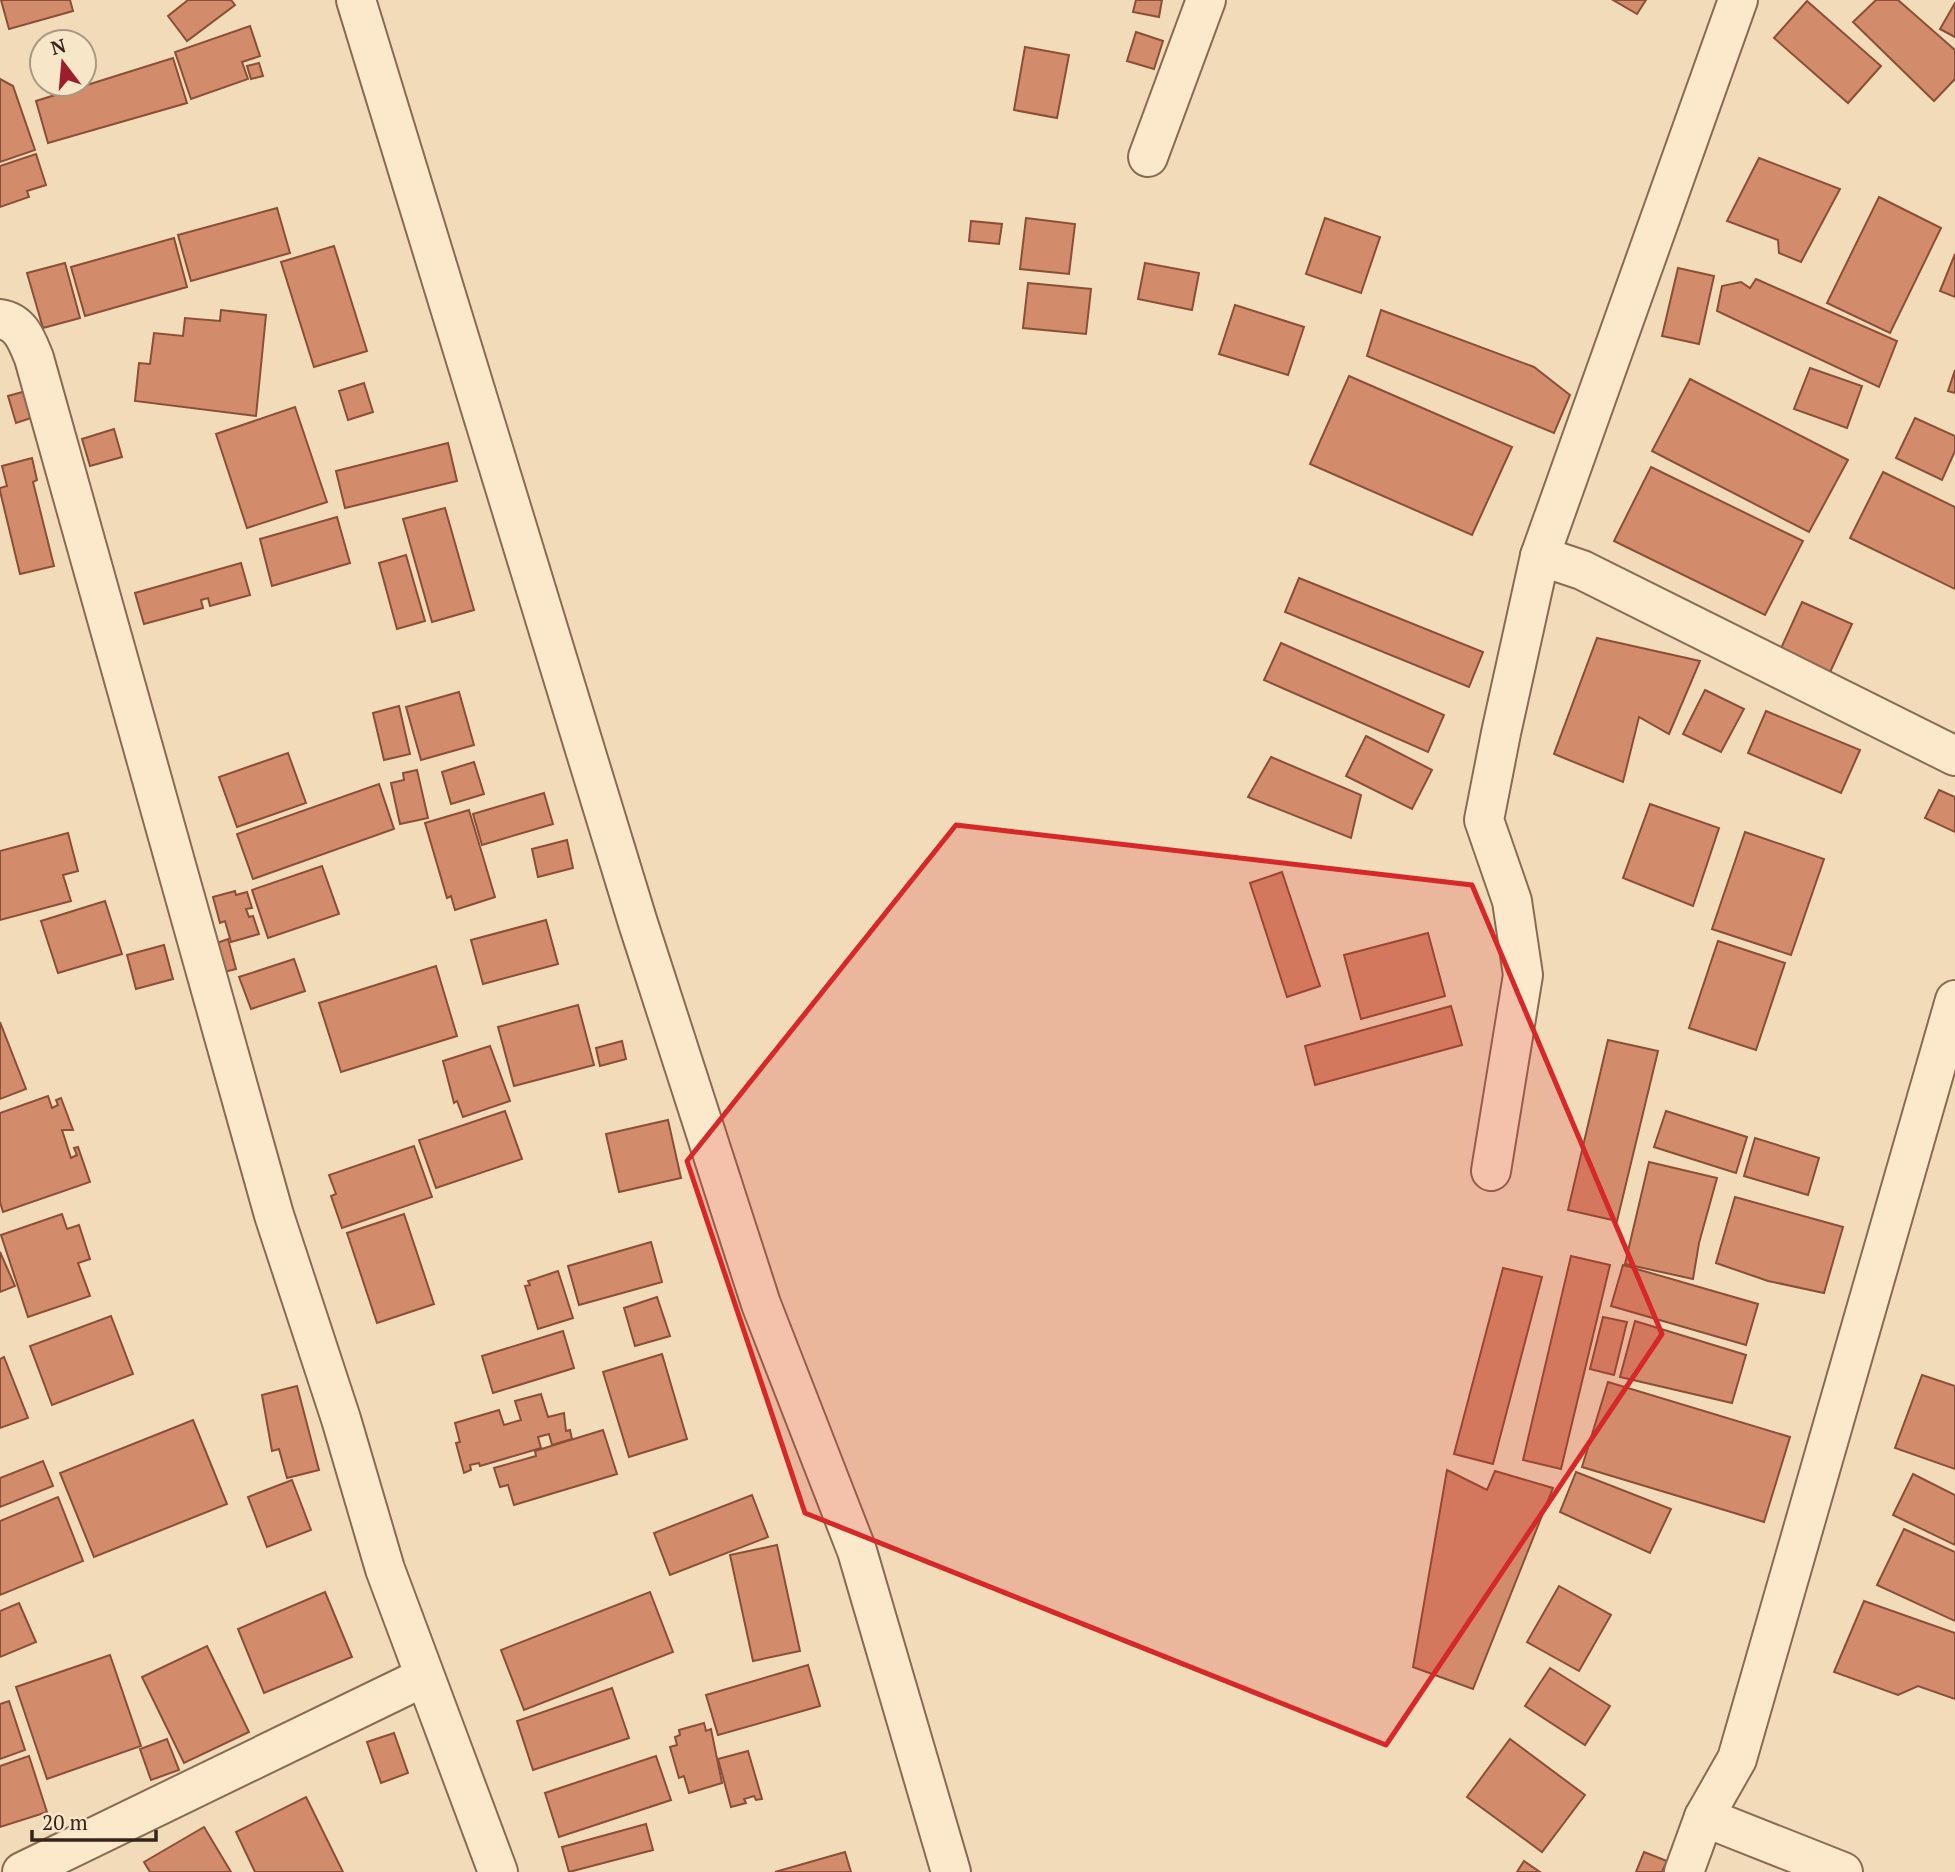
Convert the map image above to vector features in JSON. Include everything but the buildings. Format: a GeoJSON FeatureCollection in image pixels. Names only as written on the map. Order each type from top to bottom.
{"type":"FeatureCollection","features":[{"type":"Feature","properties":{"kind":"street"},"geometry":{"type":"LineString","coordinates":[[356,0],[638,923],[761,1304],[857,1551],[951,1872]]}},
{"type":"Feature","properties":{"kind":"street"},"geometry":{"type":"LineString","coordinates":[[1148,157],[1206,0]]}},
{"type":"Feature","properties":{"kind":"street"},"geometry":{"type":"LineString","coordinates":[[1491,1171],[1523,975],[1513,901],[1484,820],[1540,556],[1738,0]]}},
{"type":"Feature","properties":{"kind":"street"},"geometry":{"type":"LineString","coordinates":[[0,319],[8,320],[25,334],[34,358],[274,1215],[341,1419],[385,1569],[498,1872]]}},
{"type":"Feature","properties":{"kind":"street"},"geometry":{"type":"LineString","coordinates":[[1540,556],[1582,570],[1955,755]]}},
{"type":"Feature","properties":{"kind":"street"},"geometry":{"type":"LineString","coordinates":[[1684,1872],[1704,1817],[1737,1759],[1955,1000]]}},
{"type":"Feature","properties":{"kind":"street"},"geometry":{"type":"LineString","coordinates":[[22,1872],[424,1677]]}},
{"type":"Feature","properties":{"kind":"street"},"geometry":{"type":"LineString","coordinates":[[1704,1817],[1843,1872]]}},
{"type":"Feature","properties":{"kind":"highlighted area"},"geometry":{"type":"Polygon","coordinates":[[[956,825],[1472,885],[1662,1334],[1386,1745],[805,1513],[687,1161],[956,825]]]}}]}
